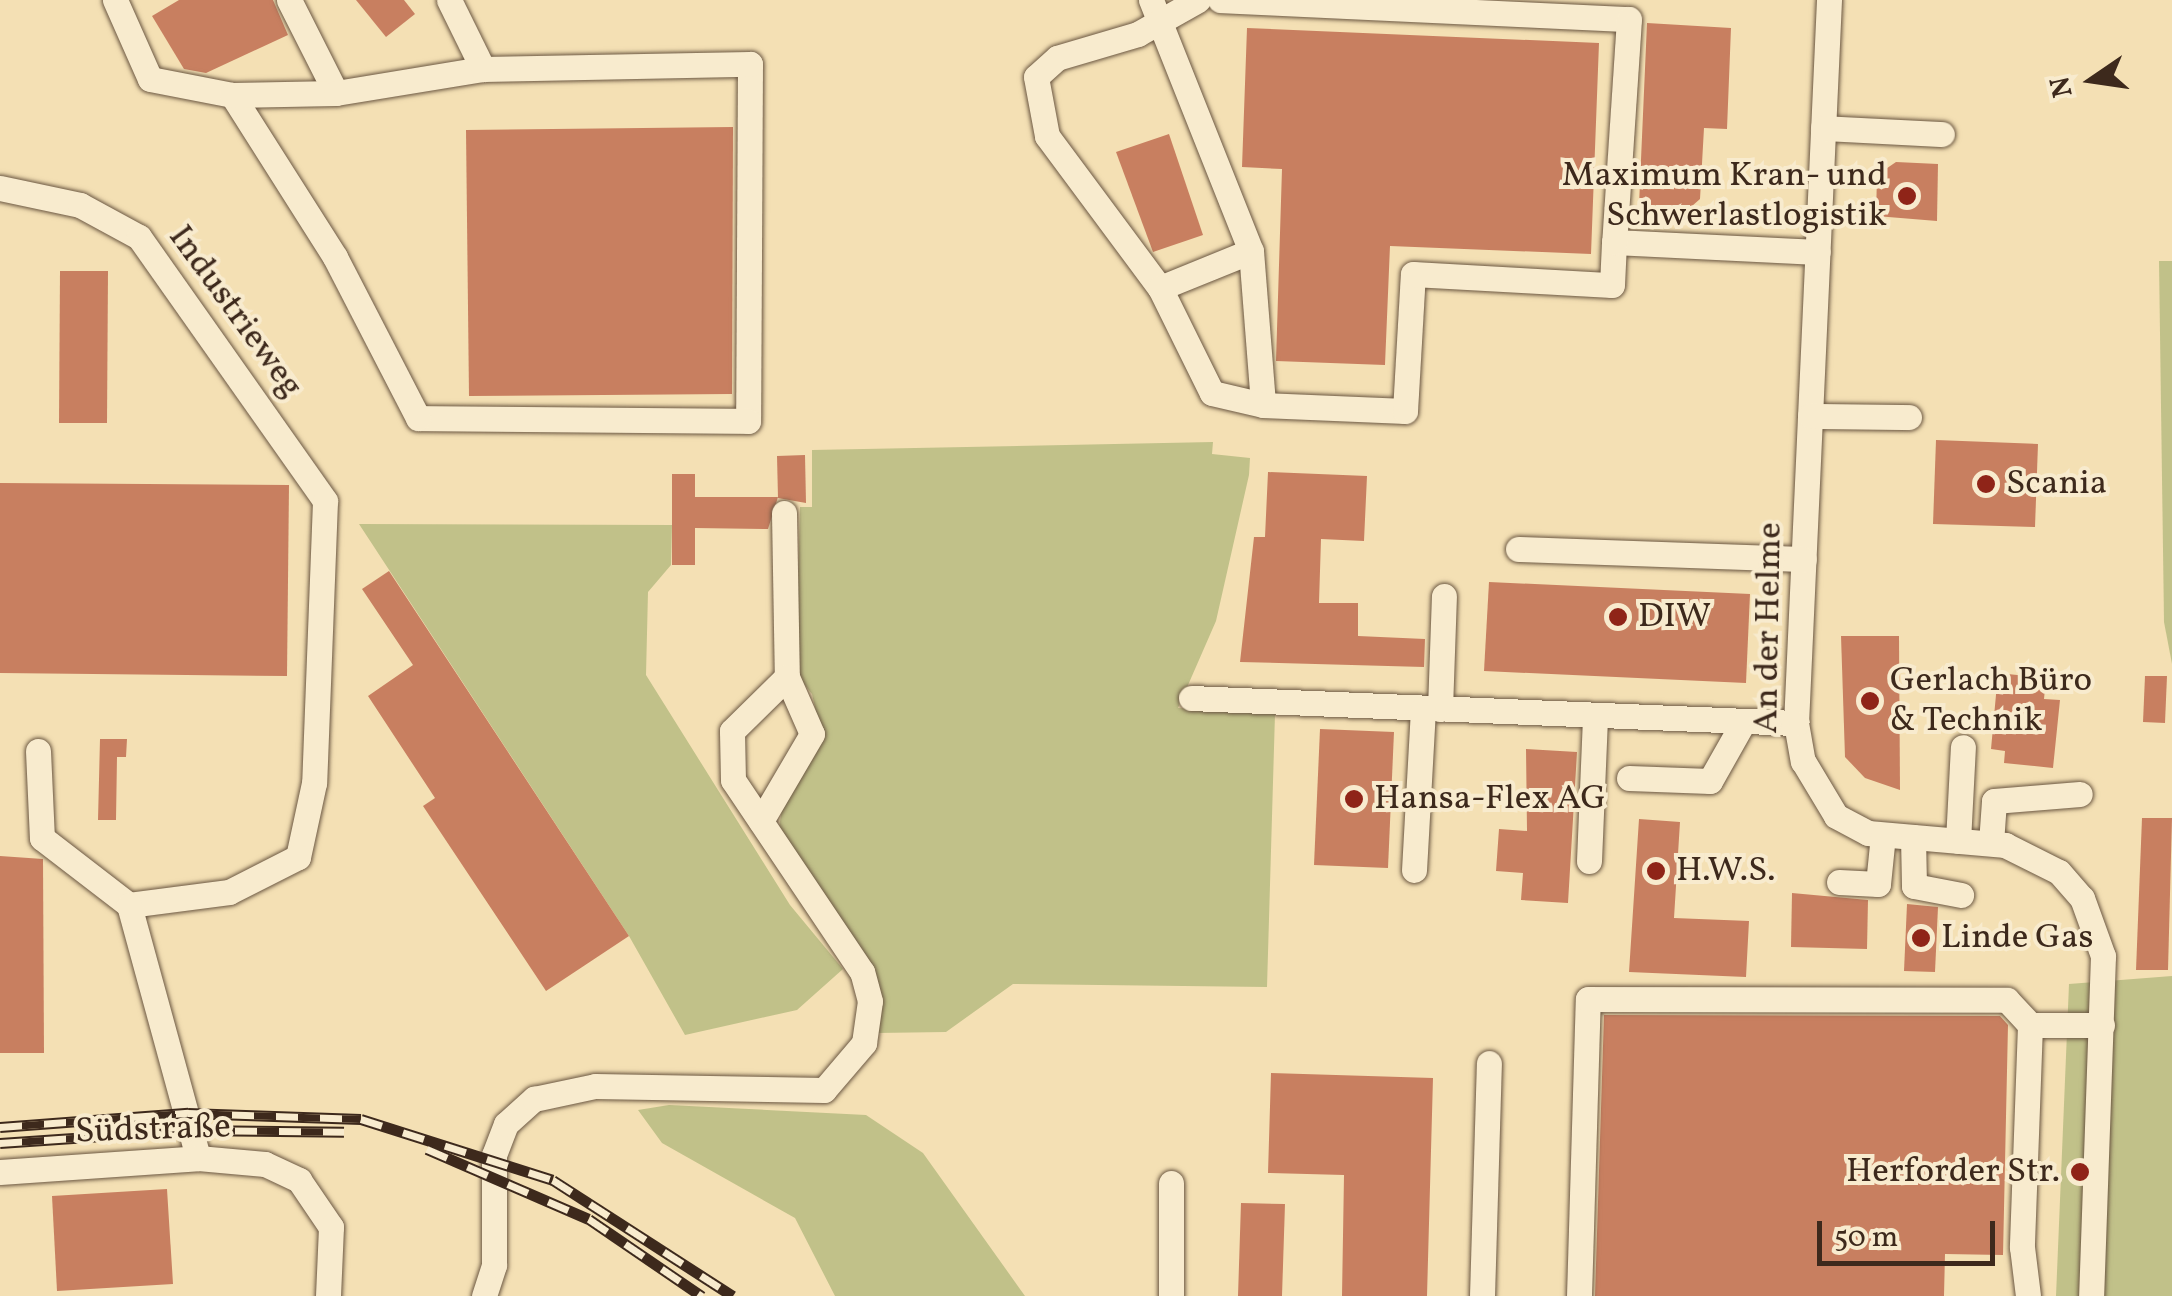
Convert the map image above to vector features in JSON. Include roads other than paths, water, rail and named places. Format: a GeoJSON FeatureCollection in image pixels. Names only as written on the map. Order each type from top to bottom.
{"type":"FeatureCollection","features":[{"type":"Feature","properties":{"kind":"street"},"geometry":{"type":"LineString","coordinates":[[115,0],[150,78],[232,95],[336,93],[483,69],[750,64],[748,421],[418,418],[335,257],[232,95]]}},
{"type":"Feature","properties":{"kind":"street"},"geometry":{"type":"LineString","coordinates":[[289,0],[336,93]]}},
{"type":"Feature","properties":{"kind":"street"},"geometry":{"type":"LineString","coordinates":[[449,0],[483,69]]}},
{"type":"Feature","properties":{"kind":"street"},"geometry":{"type":"LineString","coordinates":[[1198,0],[1157,10],[1057,58],[1036,77],[1047,136],[1160,288],[1212,393],[1263,404],[1405,411],[1413,274],[1612,285],[1629,19],[1220,0]]}},
{"type":"Feature","properties":{"kind":"street","name":"An der Helme"},"geometry":{"type":"LineString","coordinates":[[1829,0],[1796,724],[1803,761],[1836,816],[1884,835],[1991,844],[2034,856],[2082,898],[2104,956],[2092,1296]]}},
{"type":"Feature","properties":{"kind":"street"},"geometry":{"type":"LineString","coordinates":[[1157,10],[1250,252],[1263,404]]}},
{"type":"Feature","properties":{"kind":"street"},"geometry":{"type":"LineString","coordinates":[[1823,128],[1942,134]]}},
{"type":"Feature","properties":{"kind":"street","name":"Industrieweg"},"geometry":{"type":"LineString","coordinates":[[0,188],[80,205],[139,237],[326,501],[314,783],[298,857],[230,892],[129,906]]}},
{"type":"Feature","properties":{"kind":"street"},"geometry":{"type":"LineString","coordinates":[[1614,242],[1818,252]]}},
{"type":"Feature","properties":{"kind":"street"},"geometry":{"type":"LineString","coordinates":[[1160,288],[1250,252]]}},
{"type":"Feature","properties":{"kind":"street"},"geometry":{"type":"LineString","coordinates":[[1810,416],[1910,417]]}},
{"type":"Feature","properties":{"kind":"street"},"geometry":{"type":"LineString","coordinates":[[760,821],[812,734],[787,678],[784,514]]}},
{"type":"Feature","properties":{"kind":"street"},"geometry":{"type":"LineString","coordinates":[[1518,549],[1804,559]]}},
{"type":"Feature","properties":{"kind":"street"},"geometry":{"type":"LineString","coordinates":[[1414,870],[1444,596]]}},
{"type":"Feature","properties":{"kind":"street"},"geometry":{"type":"LineString","coordinates":[[484,1296],[494,1265],[494,1155],[506,1124],[534,1099],[596,1086],[824,1090],[864,1043],[870,1001],[862,972],[733,780],[732,731],[787,678]]}},
{"type":"Feature","properties":{"kind":"street"},"geometry":{"type":"LineString","coordinates":[[1191,698],[1796,724]]}},
{"type":"Feature","properties":{"kind":"street"},"geometry":{"type":"LineString","coordinates":[[1589,862],[1595,716]]}},
{"type":"Feature","properties":{"kind":"street"},"geometry":{"type":"LineString","coordinates":[[1629,778],[1710,781],[1744,721]]}},
{"type":"Feature","properties":{"kind":"street"},"geometry":{"type":"LineString","coordinates":[[1958,841],[1964,748]]}},
{"type":"Feature","properties":{"kind":"street"},"geometry":{"type":"LineString","coordinates":[[38,752],[42,838],[129,906],[198,1158]]}},
{"type":"Feature","properties":{"kind":"street"},"geometry":{"type":"LineString","coordinates":[[1991,844],[1994,800],[2080,794]]}},
{"type":"Feature","properties":{"kind":"street"},"geometry":{"type":"LineString","coordinates":[[1840,882],[1878,884],[1884,835]]}},
{"type":"Feature","properties":{"kind":"street"},"geometry":{"type":"LineString","coordinates":[[1913,837],[1914,886],[1960,895]]}},
{"type":"Feature","properties":{"kind":"street"},"geometry":{"type":"LineString","coordinates":[[1579,1296],[1588,999],[2008,1000],[2030,1025],[2022,1247],[2028,1296]]}},
{"type":"Feature","properties":{"kind":"street"},"geometry":{"type":"LineString","coordinates":[[2030,1025],[2102,1024]]}},
{"type":"Feature","properties":{"kind":"street"},"geometry":{"type":"LineString","coordinates":[[1482,1296],[1489,1063]]}},
{"type":"Feature","properties":{"kind":"street","name":"Südstraße"},"geometry":{"type":"LineString","coordinates":[[0,1172],[198,1158],[265,1164],[299,1180],[331,1227],[328,1296]]}},
{"type":"Feature","properties":{"kind":"street"},"geometry":{"type":"LineString","coordinates":[[1171,1183],[1171,1296]]}},
{"type":"Feature","properties":{"kind":"railway"},"geometry":{"type":"LineString","coordinates":[[0,1127],[188,1113],[361,1119],[553,1180],[733,1296]]}},
{"type":"Feature","properties":{"kind":"railway"},"geometry":{"type":"LineString","coordinates":[[0,1143],[191,1130],[344,1132]]}},
{"type":"Feature","properties":{"kind":"railway"},"geometry":{"type":"LineString","coordinates":[[427,1149],[589,1219],[702,1296]]}},
{"type":"Feature","properties":{"kind":"place","name":"Maximum Kran- und Schwerlastlogistik"},"geometry":{"type":"Point","coordinates":[1907,196]}},
{"type":"Feature","properties":{"kind":"place","name":"Scania"},"geometry":{"type":"Point","coordinates":[1986,484]}},
{"type":"Feature","properties":{"kind":"place","name":"DIW"},"geometry":{"type":"Point","coordinates":[1618,617]}},
{"type":"Feature","properties":{"kind":"place","name":"Gerlach Büro & Technik"},"geometry":{"type":"Point","coordinates":[1870,701]}},
{"type":"Feature","properties":{"kind":"place","name":"Hansa-Flex AG"},"geometry":{"type":"Point","coordinates":[1354,799]}},
{"type":"Feature","properties":{"kind":"place","name":"H.W.S."},"geometry":{"type":"Point","coordinates":[1656,871]}},
{"type":"Feature","properties":{"kind":"place","name":"Linde Gas"},"geometry":{"type":"Point","coordinates":[1921,938]}},
{"type":"Feature","properties":{"kind":"place","name":"Herforder Str."},"geometry":{"type":"Point","coordinates":[2080,1172]}}]}
